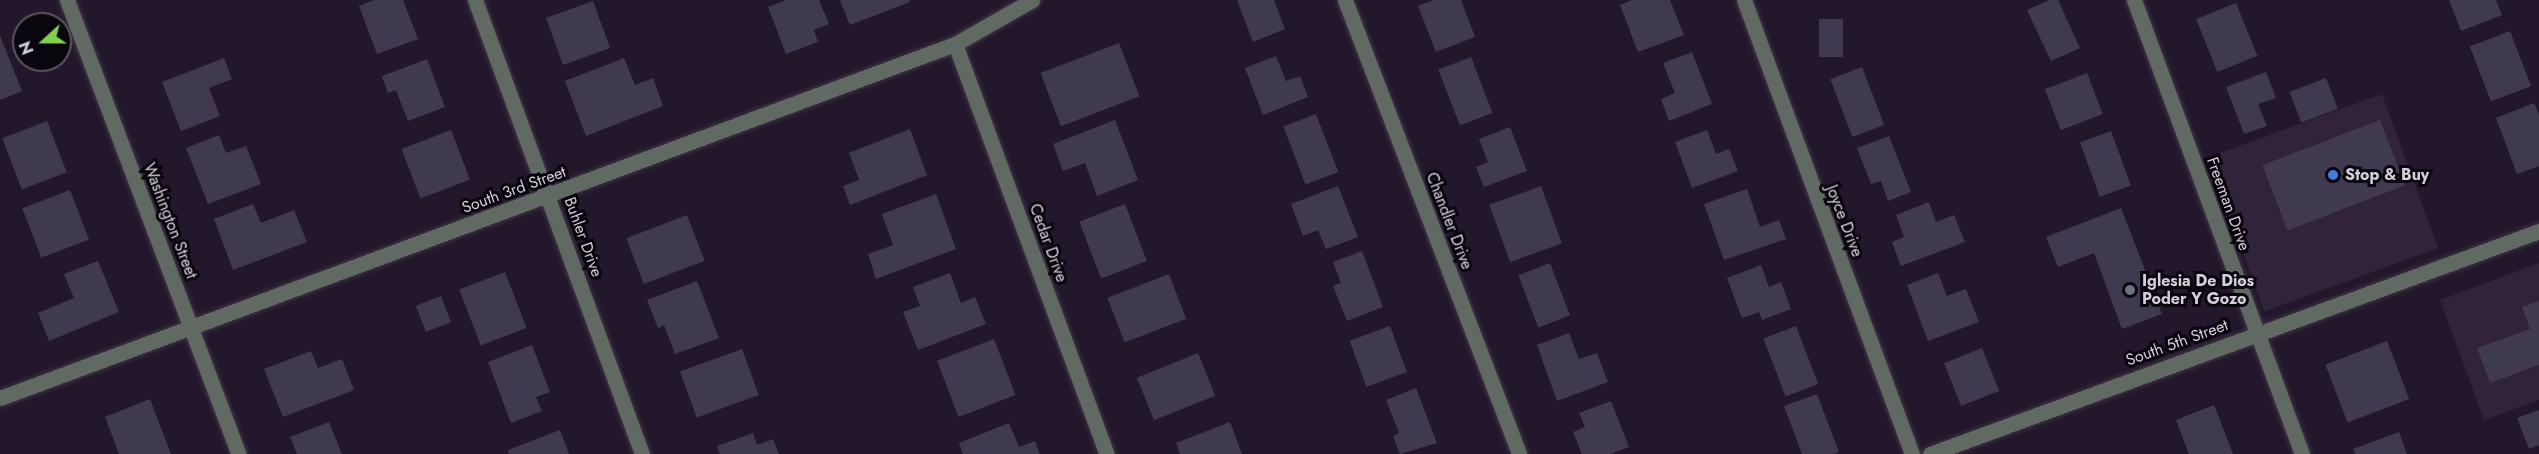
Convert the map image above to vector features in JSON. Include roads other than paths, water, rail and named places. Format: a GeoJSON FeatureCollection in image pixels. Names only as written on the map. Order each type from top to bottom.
{"type":"FeatureCollection","features":[{"type":"Feature","properties":{"kind":"street","name":"Washington Street"},"geometry":{"type":"LineString","coordinates":[[67,0],[239,454]]}},
{"type":"Feature","properties":{"kind":"street","name":"Buhler Drive"},"geometry":{"type":"LineString","coordinates":[[475,0],[642,454]]}},
{"type":"Feature","properties":{"kind":"street","name":"South 3rd Street"},"geometry":{"type":"LineString","coordinates":[[0,398],[549,197],[955,44],[1032,0]]}},
{"type":"Feature","properties":{"kind":"street","name":"Chandler Drive"},"geometry":{"type":"LineString","coordinates":[[1345,0],[1519,454]]}},
{"type":"Feature","properties":{"kind":"street","name":"Joyce Drive"},"geometry":{"type":"LineString","coordinates":[[1744,0],[1912,454]]}},
{"type":"Feature","properties":{"kind":"street","name":"Freeman Drive"},"geometry":{"type":"LineString","coordinates":[[2134,0],[2302,454]]}},
{"type":"Feature","properties":{"kind":"street","name":"Cedar Drive"},"geometry":{"type":"LineString","coordinates":[[955,44],[1107,454]]}},
{"type":"Feature","properties":{"kind":"street","name":"South 5th Street"},"geometry":{"type":"LineString","coordinates":[[1930,454],[2539,231]]}},
{"type":"Feature","properties":{"kind":"place","name":"Stop & Buy"},"geometry":{"type":"Point","coordinates":[2333,175]}},
{"type":"Feature","properties":{"kind":"place","name":"Iglesia De Dios Poder Y Gozo"},"geometry":{"type":"Point","coordinates":[2130,290]}}]}
